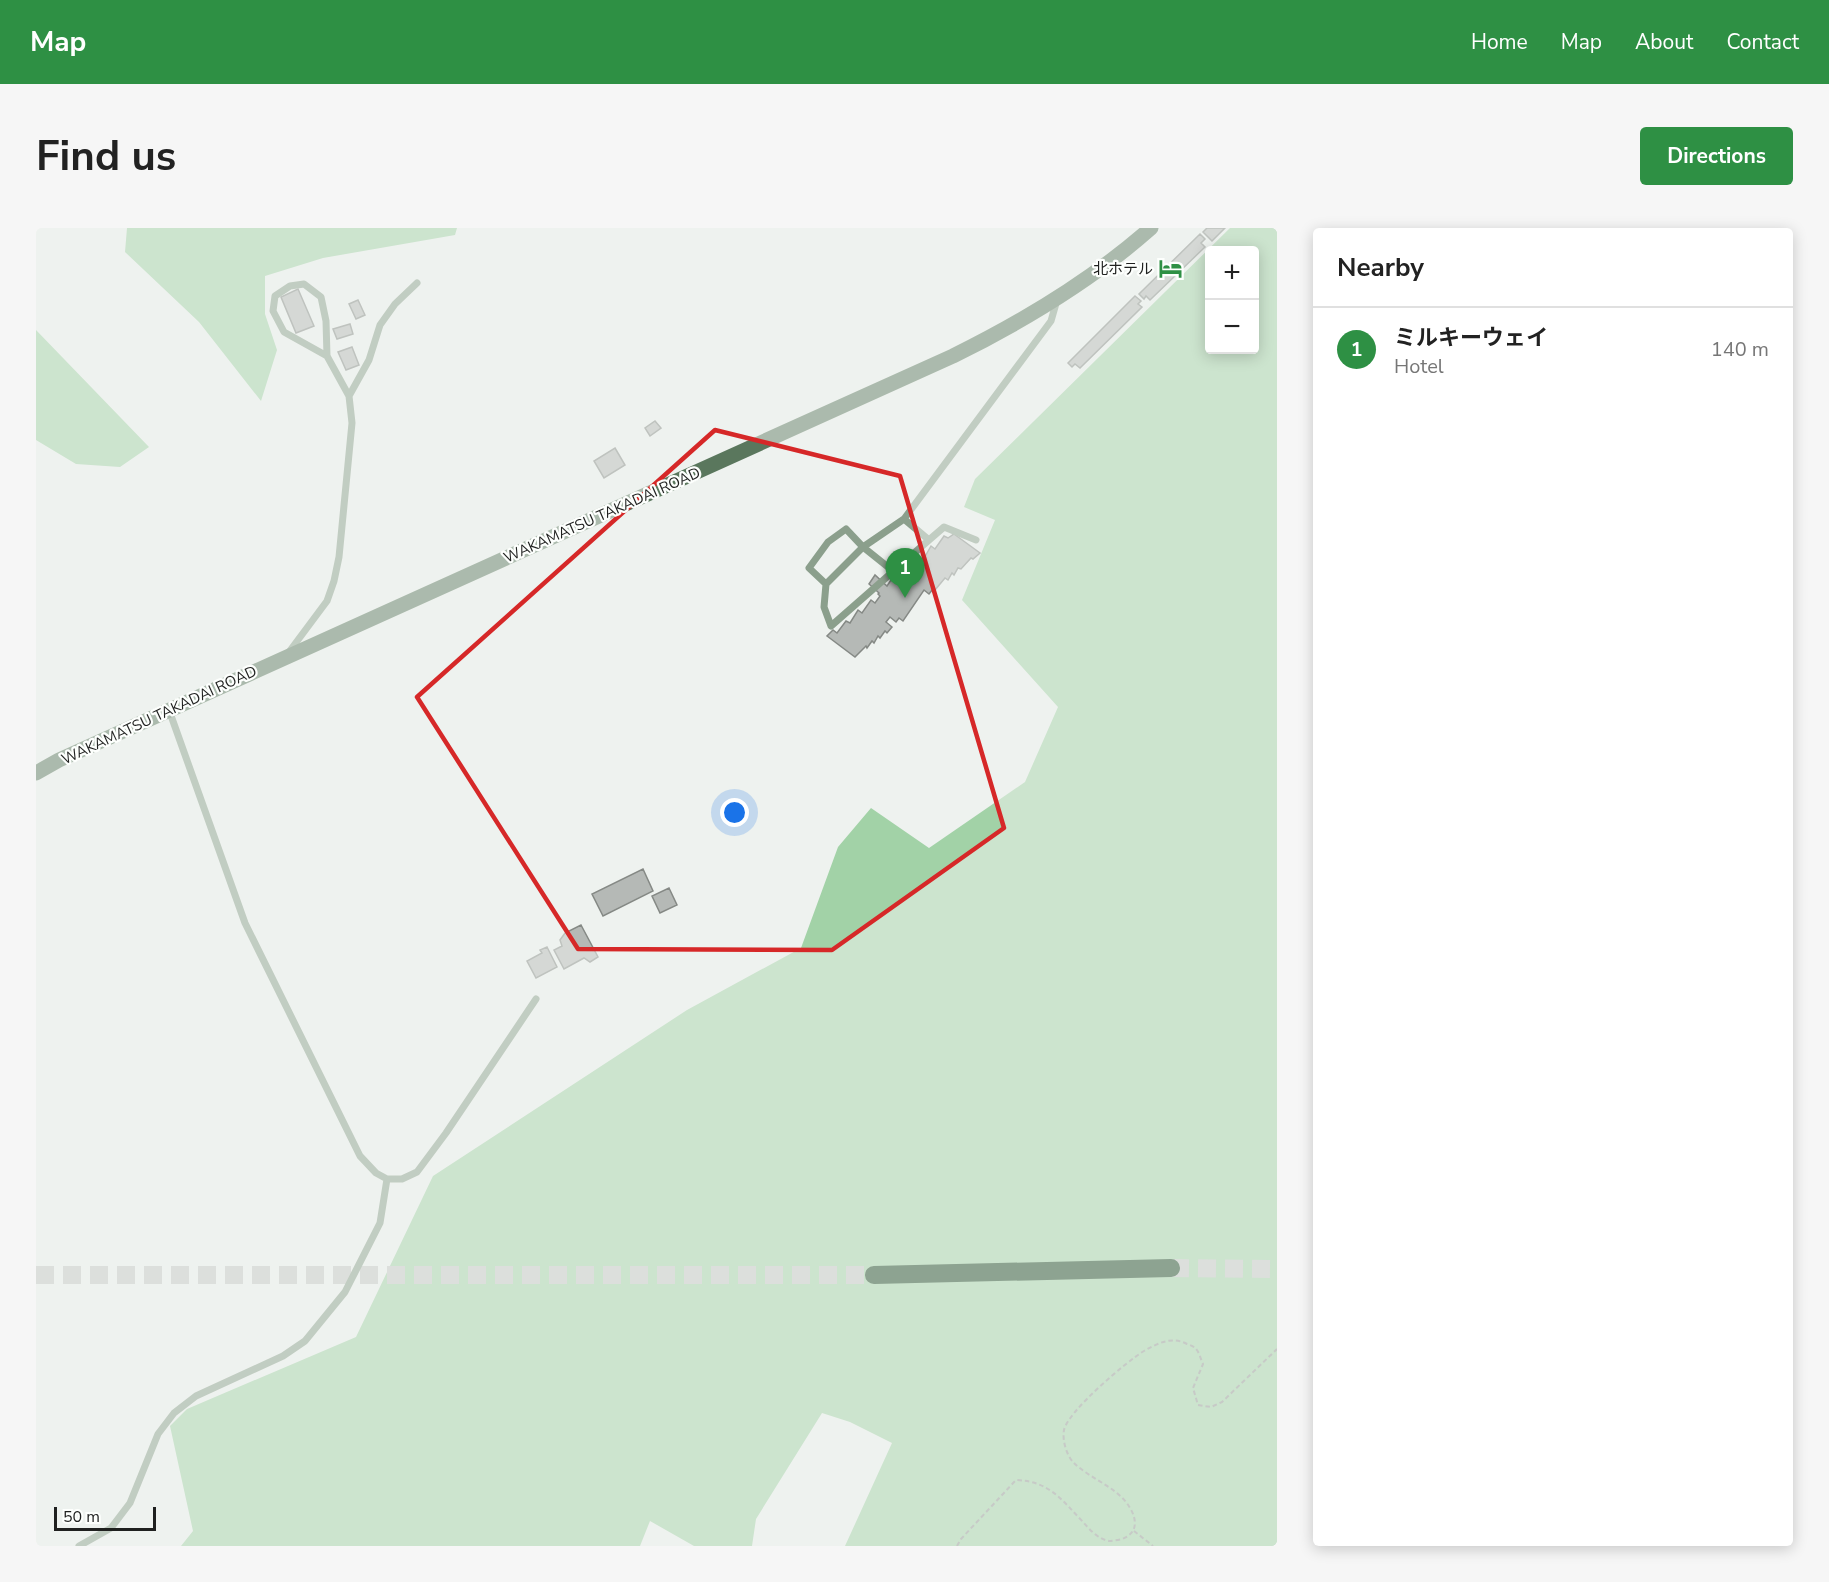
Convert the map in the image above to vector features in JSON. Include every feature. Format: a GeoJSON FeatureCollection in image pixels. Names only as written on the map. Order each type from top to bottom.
{"type":"FeatureCollection","features":[{"type":"Feature","properties":{"kind":"highway"},"geometry":{"type":"LineString","coordinates":[[874,1275],[1171,1268]]}},
{"type":"Feature","properties":{"kind":"street","name":"WAKAMATSU TAKADAI ROAD"},"geometry":{"type":"LineString","coordinates":[[36,773],[59,760],[286,656],[953,356],[1006,330],[1057,300],[1125,251],[1151,228]]}},
{"type":"Feature","properties":{"kind":"lane"},"geometry":{"type":"LineString","coordinates":[[349,396],[369,360],[380,325],[395,304],[417,283]]}},
{"type":"Feature","properties":{"kind":"lane"},"geometry":{"type":"LineString","coordinates":[[286,656],[327,601],[334,581],[339,557],[352,423],[349,396],[327,356],[326,321],[321,297],[304,284],[290,286],[275,296],[273,311],[284,332],[327,356]]}},
{"type":"Feature","properties":{"kind":"lane"},"geometry":{"type":"LineString","coordinates":[[976,540],[944,527],[831,626],[824,608],[826,584],[863,547],[904,519],[1051,321],[1057,300]]}},
{"type":"Feature","properties":{"kind":"lane"},"geometry":{"type":"LineString","coordinates":[[904,519],[929,540]]}},
{"type":"Feature","properties":{"kind":"lane"},"geometry":{"type":"LineString","coordinates":[[826,584],[809,568],[828,542],[846,529],[863,547],[893,572]]}},
{"type":"Feature","properties":{"kind":"lane"},"geometry":{"type":"LineString","coordinates":[[169,710],[245,923],[360,1156],[376,1173],[387,1179],[402,1179],[417,1172],[536,999]]}},
{"type":"Feature","properties":{"kind":"lane"},"geometry":{"type":"LineString","coordinates":[[79,1546],[111,1528],[130,1503],[158,1434],[174,1413],[196,1396],[283,1356],[305,1341],[345,1292],[380,1223],[387,1179]]}},
{"type":"Feature","properties":{"kind":"path"},"geometry":{"type":"LineString","coordinates":[[957,1546],[1016,1480],[1032,1480],[1047,1488],[1098,1537],[1116,1541],[1126,1538],[1134,1531],[1136,1522],[1134,1513],[1124,1500],[1073,1463],[1065,1448],[1064,1430],[1072,1415],[1116,1372],[1162,1341],[1179,1340],[1196,1348],[1203,1364],[1193,1388],[1198,1404],[1211,1407],[1222,1402],[1277,1349]]}},
{"type":"Feature","properties":{"kind":"path"},"geometry":{"type":"LineString","coordinates":[[1134,1531],[1153,1546]]}},
{"type":"Feature","properties":{"kind":"highlighted area"},"geometry":{"type":"Polygon","coordinates":[[[715,430],[900,476],[1004,828],[832,950],[578,949],[417,697],[715,430]]]}},
{"type":"Feature","properties":{"kind":"green space"},"geometry":{"type":"Polygon","coordinates":[[[127,228],[457,228],[455,235],[323,258],[265,276],[265,314],[277,350],[261,401],[199,322],[125,252],[127,228]]]}},
{"type":"Feature","properties":{"kind":"green space"},"geometry":{"type":"Polygon","coordinates":[[[1230,228],[1277,228],[1277,1546],[845,1546],[892,1443],[850,1422],[822,1413],[756,1519],[752,1546],[694,1546],[650,1521],[640,1546],[181,1546],[193,1531],[170,1426],[187,1409],[356,1337],[433,1176],[687,1010],[801,948],[838,847],[871,808],[929,848],[1025,782],[1058,707],[962,600],[995,520],[964,507],[975,479],[1205,253],[1205,354],[1259,354],[1259,246],[1212,246],[1230,228]]]}},
{"type":"Feature","properties":{"kind":"green space"},"geometry":{"type":"Polygon","coordinates":[[[36,330],[149,447],[120,467],[76,464],[36,440],[36,330]]]}},
{"type":"Feature","properties":{"kind":"building"},"geometry":{"type":"Polygon","coordinates":[[[1207,228],[1225,228],[1212,241],[1203,232],[1207,228]]]}},
{"type":"Feature","properties":{"kind":"building"},"geometry":{"type":"Polygon","coordinates":[[[1200,234],[1205,239],[1201,243],[1205,247],[1150,300],[1146,296],[1144,299],[1139,294],[1200,234]]]}},
{"type":"Feature","properties":{"kind":"building"},"geometry":{"type":"Polygon","coordinates":[[[298,289],[314,326],[296,333],[281,297],[298,289]]]}},
{"type":"Feature","properties":{"kind":"building"},"geometry":{"type":"Polygon","coordinates":[[[1135,296],[1141,301],[1138,304],[1142,307],[1080,368],[1075,364],[1072,367],[1068,363],[1135,296]]]}},
{"type":"Feature","properties":{"kind":"building"},"geometry":{"type":"Polygon","coordinates":[[[358,300],[365,315],[356,319],[349,304],[358,300]]]}},
{"type":"Feature","properties":{"kind":"building"},"geometry":{"type":"Polygon","coordinates":[[[350,324],[353,334],[337,339],[333,329],[350,324]]]}},
{"type":"Feature","properties":{"kind":"building"},"geometry":{"type":"Polygon","coordinates":[[[352,347],[359,365],[346,370],[338,352],[352,347]]]}},
{"type":"Feature","properties":{"kind":"building"},"geometry":{"type":"Polygon","coordinates":[[[655,421],[661,428],[650,436],[645,428],[655,421]]]}},
{"type":"Feature","properties":{"kind":"building"},"geometry":{"type":"Polygon","coordinates":[[[615,448],[625,465],[604,478],[594,461],[615,448]]]}},
{"type":"Feature","properties":{"kind":"building"},"geometry":{"type":"Polygon","coordinates":[[[954,534],[980,553],[973,559],[971,558],[961,569],[958,568],[954,575],[952,573],[948,580],[945,578],[929,594],[924,590],[903,621],[899,618],[896,622],[890,617],[886,622],[892,627],[887,633],[885,631],[880,638],[878,636],[874,643],[872,641],[855,657],[827,636],[833,630],[837,633],[846,621],[850,623],[858,610],[862,613],[871,600],[875,603],[880,596],[869,584],[875,575],[887,586],[893,577],[898,580],[906,567],[910,571],[919,557],[923,560],[931,546],[935,549],[944,536],[948,538],[954,534]]]}},
{"type":"Feature","properties":{"kind":"building"},"geometry":{"type":"Polygon","coordinates":[[[643,869],[653,891],[603,916],[592,894],[643,869]]]}},
{"type":"Feature","properties":{"kind":"building"},"geometry":{"type":"Polygon","coordinates":[[[669,888],[677,905],[660,913],[652,896],[669,888]]]}},
{"type":"Feature","properties":{"kind":"building"},"geometry":{"type":"Polygon","coordinates":[[[581,925],[598,957],[590,962],[584,958],[564,969],[554,950],[562,946],[560,940],[565,933],[581,925]]]}},
{"type":"Feature","properties":{"kind":"building"},"geometry":{"type":"Polygon","coordinates":[[[547,947],[557,967],[536,978],[527,961],[542,953],[540,950],[547,947]]]}},
{"type":"Feature","properties":{"kind":"tunnel"},"geometry":{"type":"LineString","coordinates":[[1171,1268],[1277,1269]]}},
{"type":"Feature","properties":{"kind":"tunnel"},"geometry":{"type":"LineString","coordinates":[[36,1275],[874,1275]]}},
{"type":"Feature","properties":{"kind":"place","name":"北ホテル"},"geometry":{"type":"Point","coordinates":[1171,269]}},
{"type":"Feature","properties":{"kind":"place","name":"ミルキーウェイ"},"geometry":{"type":"Point","coordinates":[905,598]}}]}
